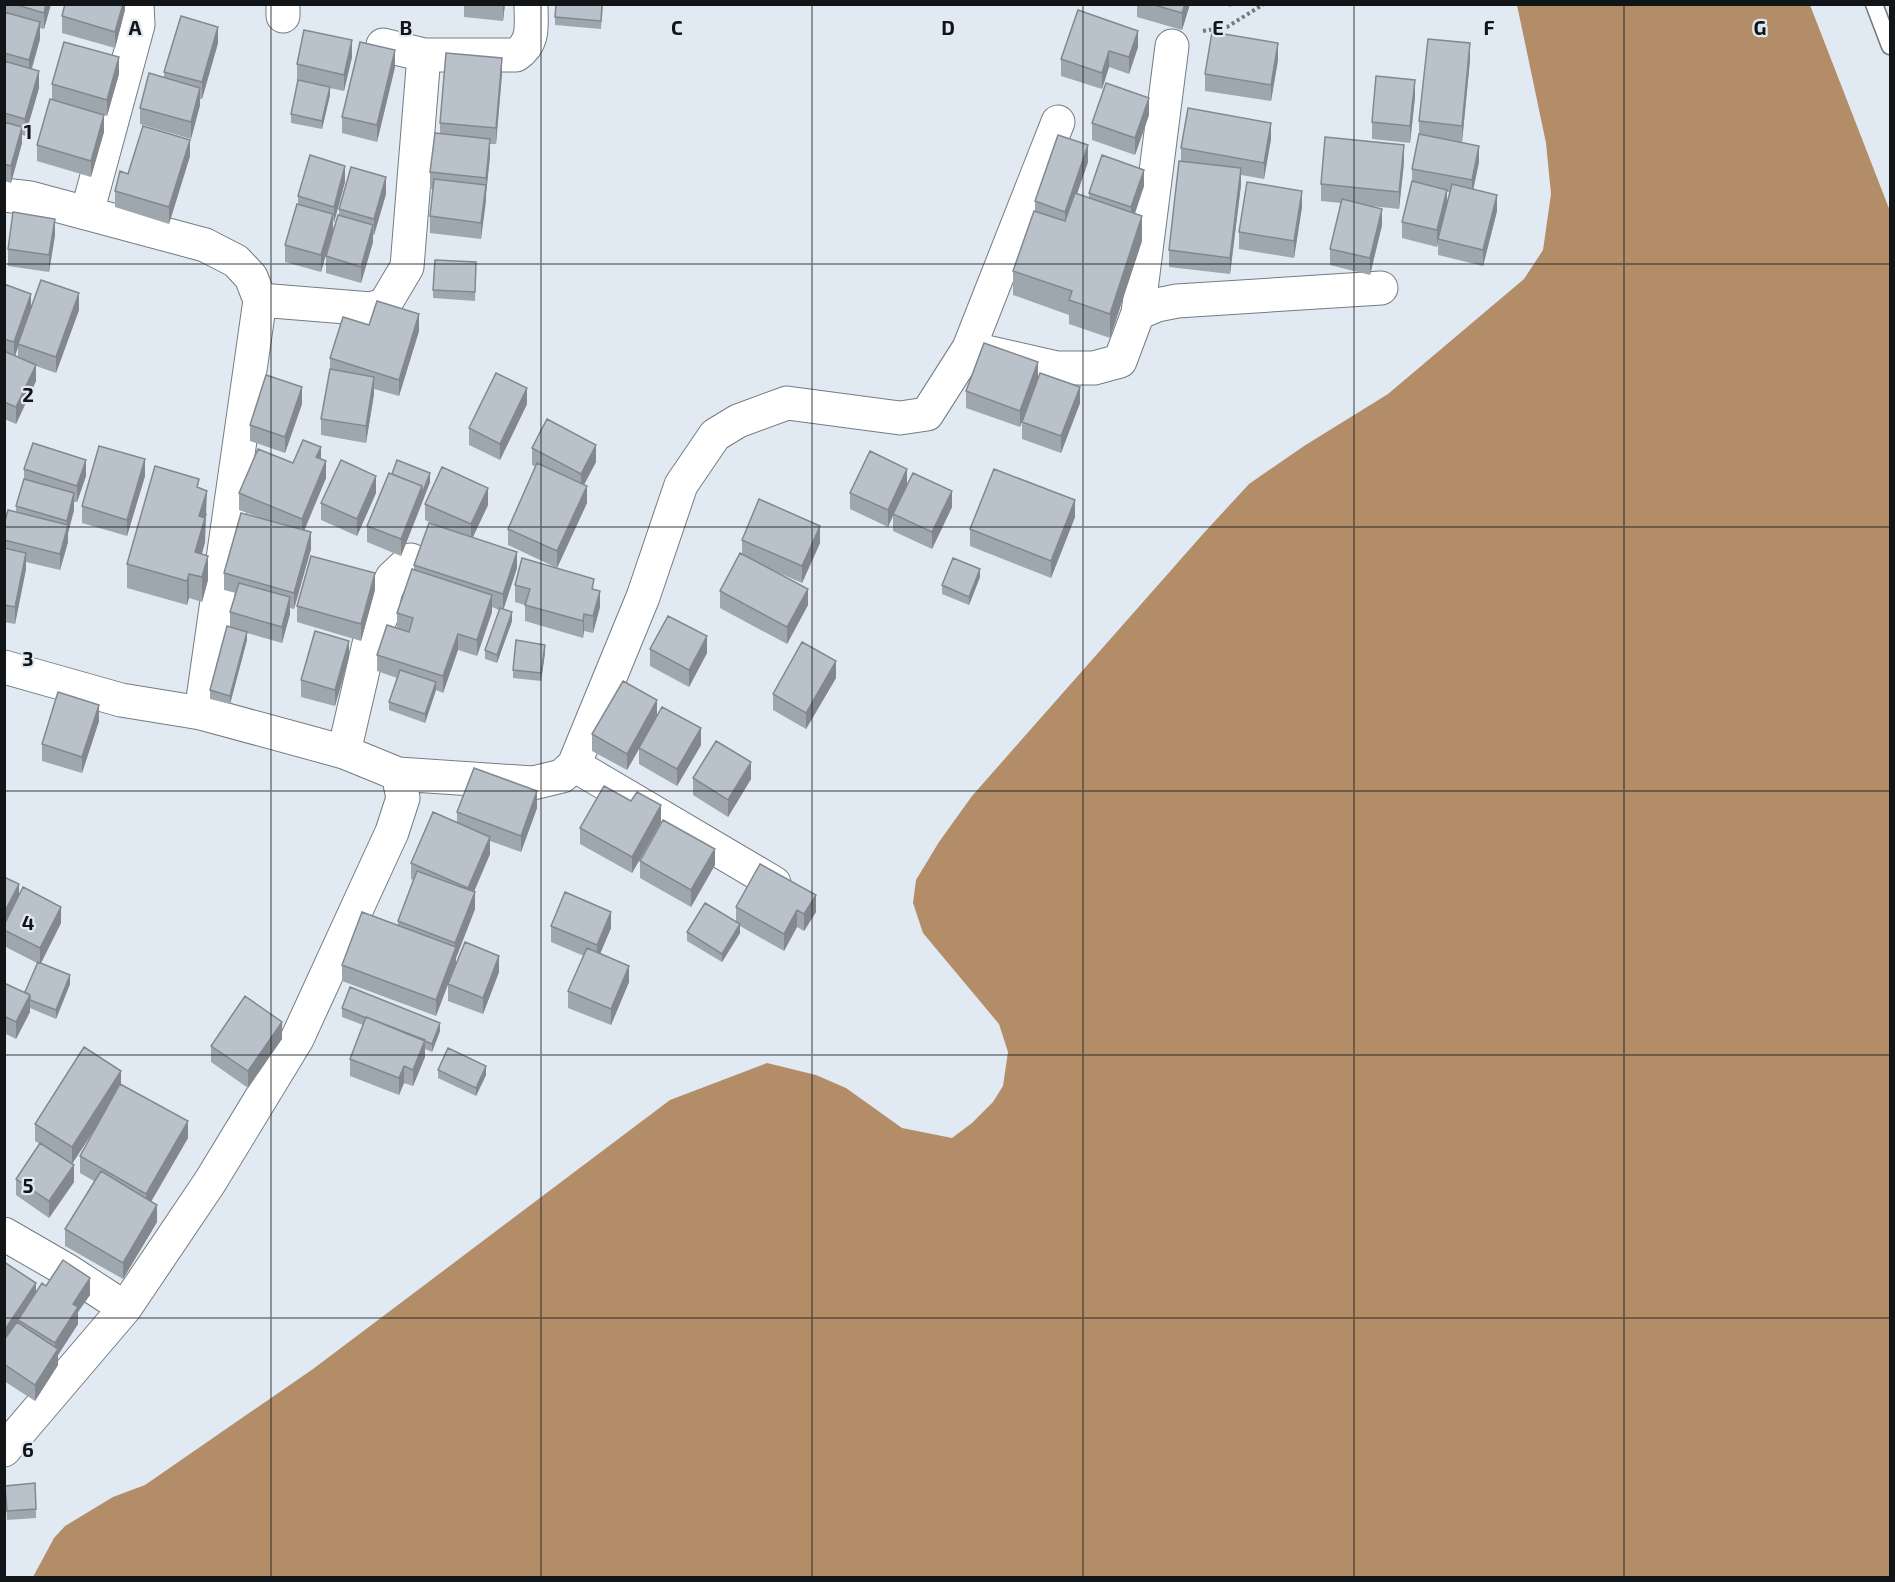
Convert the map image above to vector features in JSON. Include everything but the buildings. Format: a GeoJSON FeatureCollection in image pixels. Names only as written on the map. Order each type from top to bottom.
{"type":"FeatureCollection","features":[{"type":"Feature","properties":{"kind":"street"},"geometry":{"type":"LineString","coordinates":[[87,213],[138,25],[137,4]]}},
{"type":"Feature","properties":{"kind":"street"},"geometry":{"type":"LineString","coordinates":[[383,45],[424,55],[516,55],[525,50],[530,38],[531,4]]}},
{"type":"Feature","properties":{"kind":"street"},"geometry":{"type":"LineString","coordinates":[[969,348],[1057,368],[1094,368],[1120,361],[1138,313],[1172,46]]}},
{"type":"Feature","properties":{"kind":"street"},"geometry":{"type":"LineString","coordinates":[[260,300],[371,309],[385,304],[407,267],[424,55]]}},
{"type":"Feature","properties":{"kind":"street"},"geometry":{"type":"LineString","coordinates":[[4,667],[121,700],[201,713],[344,752],[398,774],[533,783],[562,776],[573,765],[643,597],[681,485],[715,435],[738,421],[787,403],[900,418],[927,414],[969,348],[1058,122]]}},
{"type":"Feature","properties":{"kind":"street"},"geometry":{"type":"LineString","coordinates":[[4,195],[30,198],[206,244],[236,261],[251,277],[260,300],[201,713]]}},
{"type":"Feature","properties":{"kind":"street"},"geometry":{"type":"LineString","coordinates":[[1138,313],[1157,305],[1177,301],[1381,288]]}},
{"type":"Feature","properties":{"kind":"street"},"geometry":{"type":"LineString","coordinates":[[344,752],[369,644],[382,615],[385,592],[392,578],[411,560]]}},
{"type":"Feature","properties":{"kind":"street"},"geometry":{"type":"LineString","coordinates":[[573,765],[774,883]]}},
{"type":"Feature","properties":{"kind":"street"},"geometry":{"type":"LineString","coordinates":[[4,1450],[125,1308],[210,1182],[297,1039],[392,832],[403,798],[398,774]]}},
{"type":"Feature","properties":{"kind":"street"},"geometry":{"type":"LineString","coordinates":[[4,1234],[68,1270],[125,1308]]}},
{"type":"Feature","properties":{"kind":"lane"},"geometry":{"type":"LineString","coordinates":[[1874,4],[1890,46]]}},
{"type":"Feature","properties":{"kind":"path"},"geometry":{"type":"LineString","coordinates":[[1172,46],[1194,33],[1227,27],[1264,4]]}},
{"type":"Feature","properties":{"kind":"shaded area"},"geometry":{"type":"Polygon","coordinates":[[[1517,5],[1810,5],[1890,211],[1890,1577],[33,1577],[54,1538],[65,1526],[113,1497],[145,1485],[313,1369],[670,1100],[767,1063],[816,1075],[846,1088],[902,1128],[952,1138],[972,1123],[993,1102],[1003,1086],[1008,1052],[999,1024],[923,933],[913,903],[916,880],[939,842],[972,796],[1249,484],[1304,446],[1388,394],[1524,279],[1543,250],[1551,194],[1546,143],[1517,5]]]}}]}
